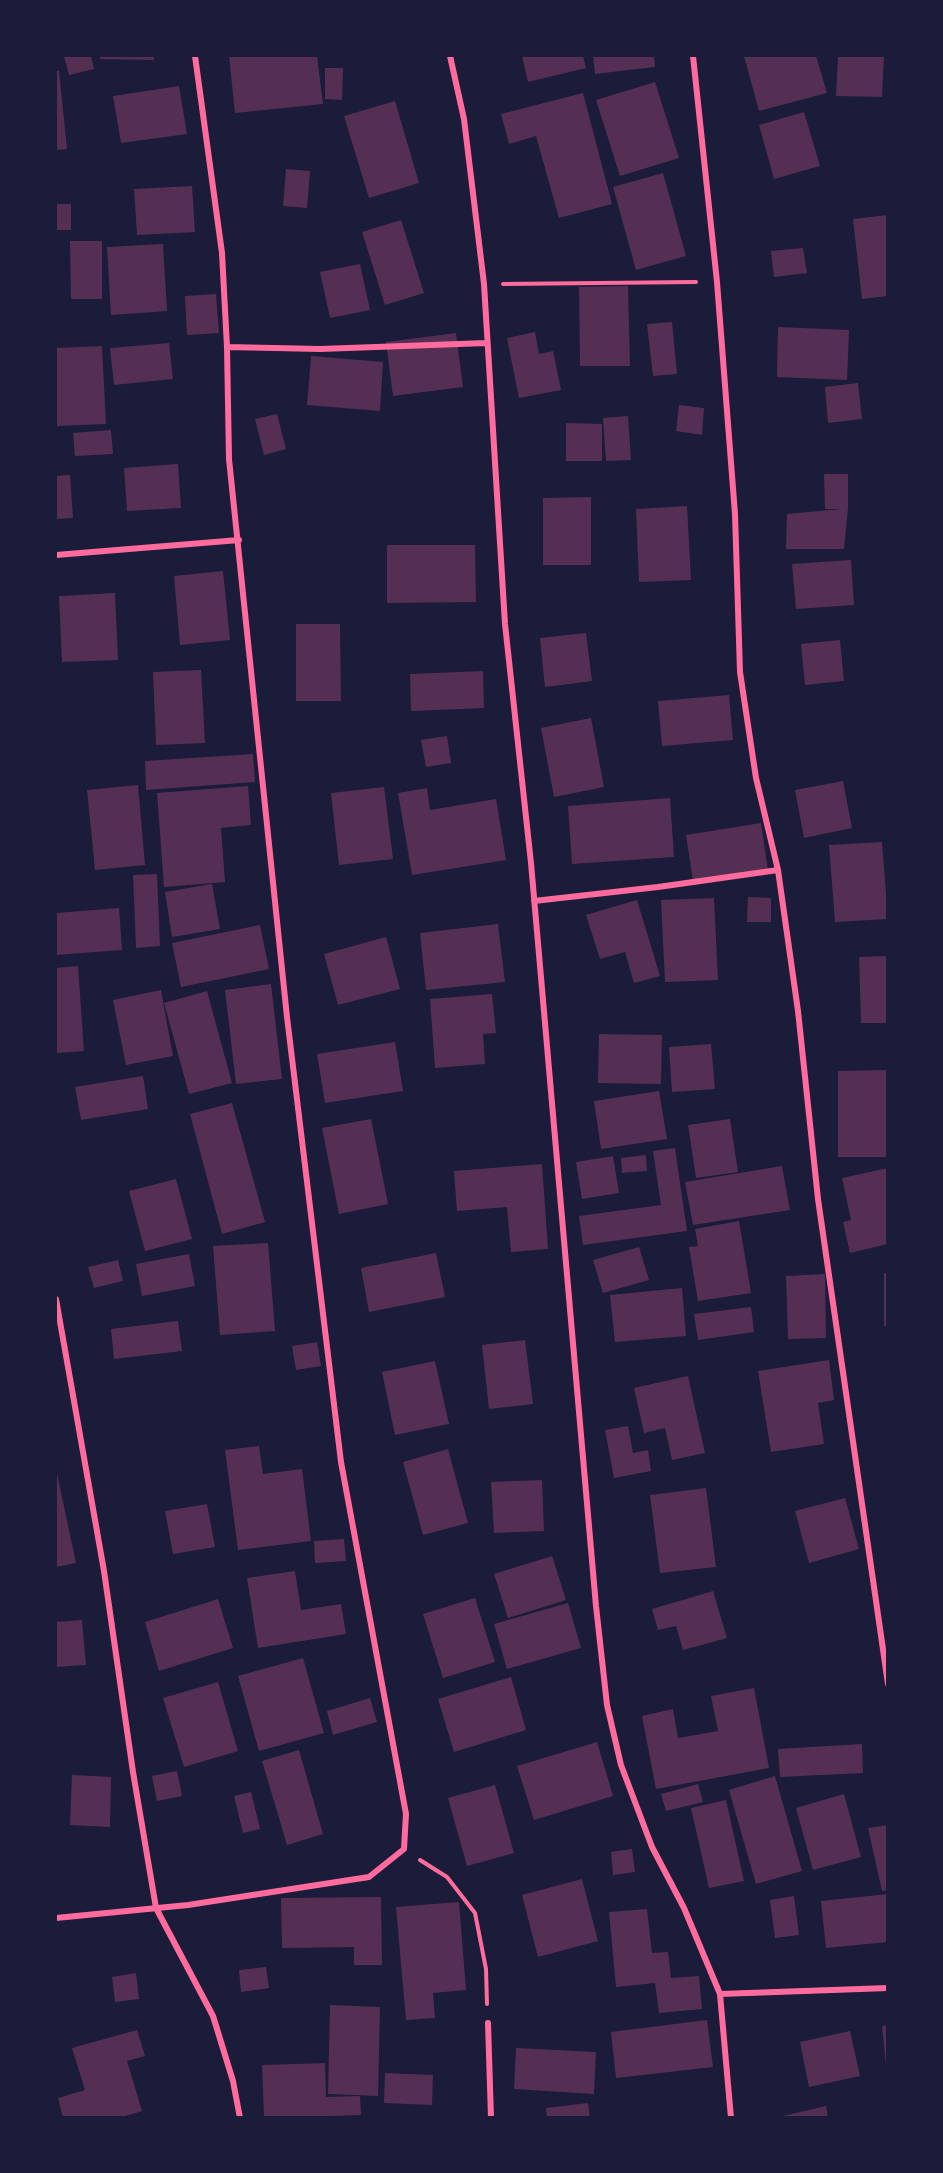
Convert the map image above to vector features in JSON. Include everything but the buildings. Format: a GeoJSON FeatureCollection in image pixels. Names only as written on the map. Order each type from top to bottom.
{"type":"FeatureCollection","features":[{"type":"Feature","properties":{"kind":"street"},"geometry":{"type":"LineString","coordinates":[[56,1918],[188,1905],[369,1877],[404,1850],[406,1814],[341,1462],[287,1017],[229,459],[222,253],[195,56]]}},
{"type":"Feature","properties":{"kind":"street"},"geometry":{"type":"LineString","coordinates":[[450,56],[464,119],[484,284],[505,624],[534,901],[595,1595],[607,1705],[621,1765],[652,1847],[684,1908],[720,1994],[731,2118]]}},
{"type":"Feature","properties":{"kind":"street"},"geometry":{"type":"LineString","coordinates":[[693,56],[717,282],[735,514],[740,672],[756,778],[778,870],[798,1011],[819,1211],[888,1684]]}},
{"type":"Feature","properties":{"kind":"street"},"geometry":{"type":"LineString","coordinates":[[227,348],[320,349],[488,343]]}},
{"type":"Feature","properties":{"kind":"street"},"geometry":{"type":"LineString","coordinates":[[56,555],[238,540]]}},
{"type":"Feature","properties":{"kind":"street"},"geometry":{"type":"LineString","coordinates":[[534,901],[778,870]]}},
{"type":"Feature","properties":{"kind":"street"},"geometry":{"type":"LineString","coordinates":[[56,1299],[104,1571],[133,1772],[156,1908],[213,2016],[233,2081],[240,2118]]}},
{"type":"Feature","properties":{"kind":"street"},"geometry":{"type":"LineString","coordinates":[[720,1994],[888,1988]]}},
{"type":"Feature","properties":{"kind":"street"},"geometry":{"type":"LineString","coordinates":[[488,2023],[491,2118]]}},
{"type":"Feature","properties":{"kind":"path"},"geometry":{"type":"LineString","coordinates":[[484,284],[717,282]]}},
{"type":"Feature","properties":{"kind":"path"},"geometry":{"type":"LineString","coordinates":[[404,1850],[447,1876],[475,1913],[486,1969],[488,2023]]}}]}
